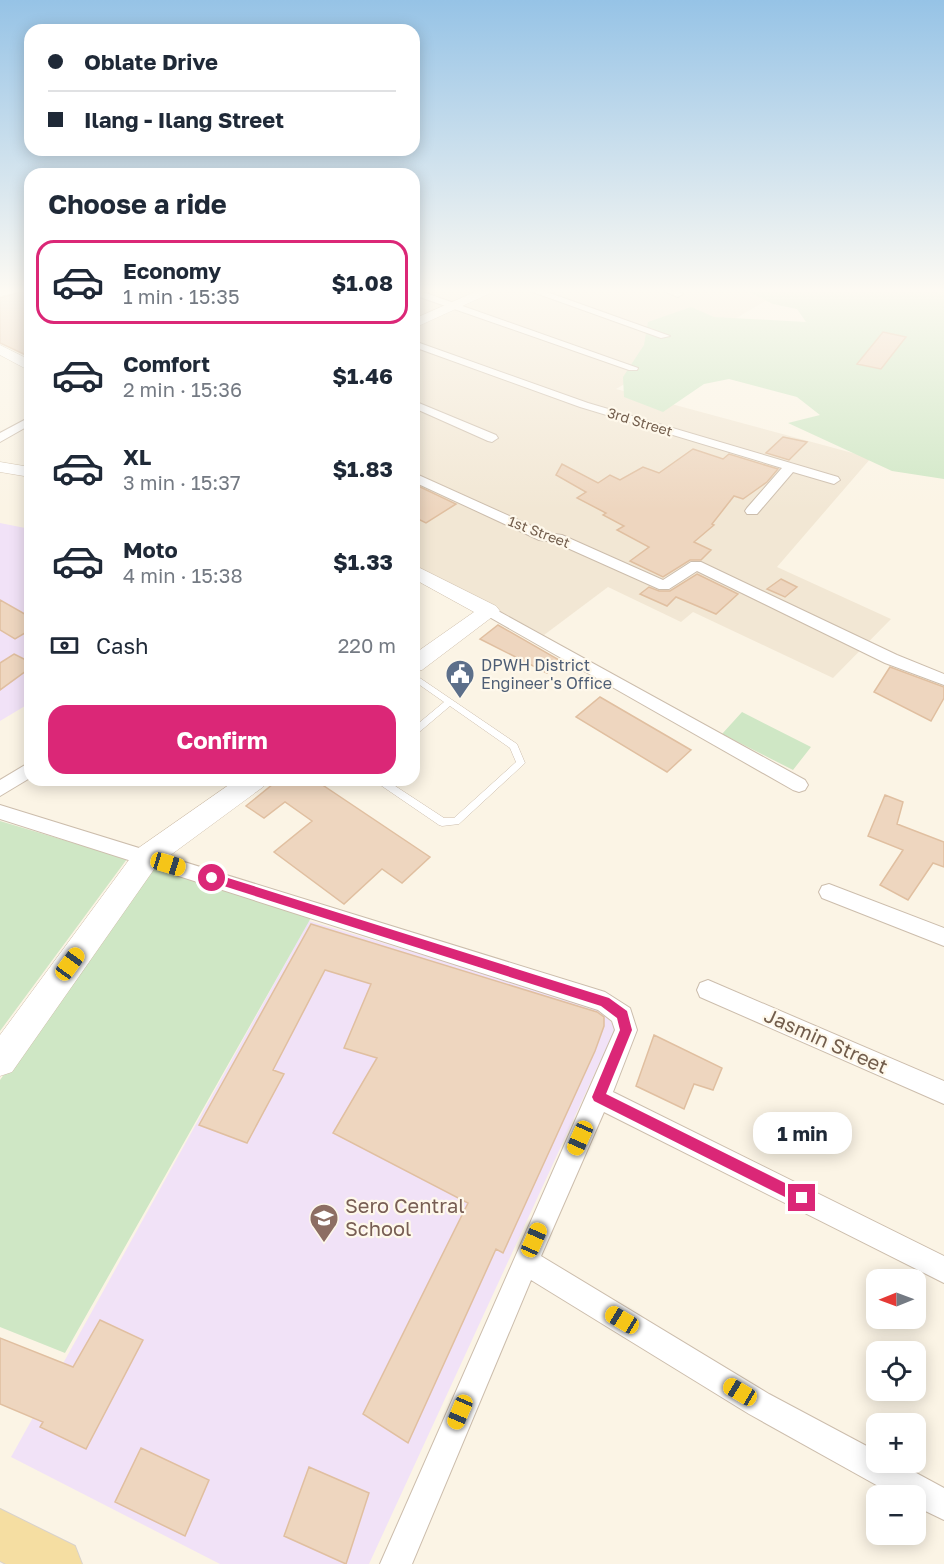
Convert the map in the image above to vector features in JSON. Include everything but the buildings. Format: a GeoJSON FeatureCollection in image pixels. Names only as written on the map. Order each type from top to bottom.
{"type":"FeatureCollection","features":[{"type":"Feature","properties":{"kind":"main road"},"geometry":{"type":"LineString","coordinates":[[0,467],[24,471]]}},
{"type":"Feature","properties":{"kind":"main road"},"geometry":{"type":"LineString","coordinates":[[420,574],[489,611],[420,661]]}},
{"type":"Feature","properties":{"kind":"main road"},"geometry":{"type":"LineString","coordinates":[[0,1061],[14,1034],[147,857],[246,786]]}},
{"type":"Feature","properties":{"kind":"main road"},"geometry":{"type":"LineString","coordinates":[[0,1534],[57,1564]]}},
{"type":"Feature","properties":{"kind":"street","name":"3rd Street"},"geometry":{"type":"LineString","coordinates":[[470,364],[584,405],[834,480]]}},
{"type":"Feature","properties":{"kind":"street"},"geometry":{"type":"LineString","coordinates":[[621,364],[633,368]]}},
{"type":"Feature","properties":{"kind":"street"},"geometry":{"type":"LineString","coordinates":[[420,407],[492,438]]}},
{"type":"Feature","properties":{"kind":"street"},"geometry":{"type":"LineString","coordinates":[[0,438],[24,424]]}},
{"type":"Feature","properties":{"kind":"street"},"geometry":{"type":"LineString","coordinates":[[752,511],[790,467]]}},
{"type":"Feature","properties":{"kind":"street","name":"1st Street"},"geometry":{"type":"LineString","coordinates":[[420,480],[544,537],[557,538],[664,586],[696,565],[891,660],[944,680]]}},
{"type":"Feature","properties":{"kind":"street"},"geometry":{"type":"LineString","coordinates":[[489,611],[799,785]]}},
{"type":"Feature","properties":{"kind":"street"},"geometry":{"type":"LineString","coordinates":[[0,789],[24,774]]}},
{"type":"Feature","properties":{"kind":"street"},"geometry":{"type":"LineString","coordinates":[[0,812],[605,1002],[622,1015],[626,1030],[599,1097],[525,1261],[396,1564]]}},
{"type":"Feature","properties":{"kind":"street"},"geometry":{"type":"LineString","coordinates":[[829,892],[944,938]]}},
{"type":"Feature","properties":{"kind":"street","name":"Jasmin Street"},"geometry":{"type":"LineString","coordinates":[[708,990],[944,1093]]}},
{"type":"Feature","properties":{"kind":"street"},"geometry":{"type":"LineString","coordinates":[[599,1097],[944,1270]]}},
{"type":"Feature","properties":{"kind":"street"},"geometry":{"type":"LineString","coordinates":[[525,1261],[759,1404],[944,1505]]}},
{"type":"Feature","properties":{"kind":"lane"},"geometry":{"type":"LineString","coordinates":[[388,786],[442,822],[456,821],[521,763],[514,746],[420,681]]}},
{"type":"Feature","properties":{"kind":"lane"},"geometry":{"type":"LineString","coordinates":[[420,727],[449,702]]}},
{"type":"Feature","properties":{"kind":"shaded area"},"geometry":{"type":"Polygon","coordinates":[[[420,364],[658,364],[616,389],[871,458],[777,567],[891,619],[833,678],[693,612],[681,622],[608,587],[544,635],[420,569],[420,364]]]}},
{"type":"Feature","properties":{"kind":"shaded area"},"geometry":{"type":"Polygon","coordinates":[[[0,523],[24,528],[24,707],[0,721],[0,523]]]}},
{"type":"Feature","properties":{"kind":"shaded area","name":"Sero Central School"},"geometry":{"type":"Polygon","coordinates":[[[309,921],[603,1008],[615,1029],[369,1564],[220,1564],[11,1457],[309,921]]]}},
{"type":"Feature","properties":{"kind":"green space"},"geometry":{"type":"Polygon","coordinates":[[[632,364],[944,364],[944,479],[892,471],[788,423],[820,415],[797,397],[729,379],[704,384],[663,412],[624,397],[623,377],[632,364]]]}},
{"type":"Feature","properties":{"kind":"green space"},"geometry":{"type":"Polygon","coordinates":[[[742,712],[811,747],[793,770],[722,734],[742,712]]]}},
{"type":"Feature","properties":{"kind":"green space"},"geometry":{"type":"Polygon","coordinates":[[[0,821],[127,859],[0,1031],[0,821]]]}},
{"type":"Feature","properties":{"kind":"green space"},"geometry":{"type":"Polygon","coordinates":[[[154,866],[312,916],[65,1353],[0,1327],[0,1080],[154,866]]]}},
{"type":"Feature","properties":{"kind":"place","name":"DPWH District Engineer's Office"},"geometry":{"type":"Point","coordinates":[460,700]}},
{"type":"Feature","properties":{"kind":"place","name":"Sero Central School"},"geometry":{"type":"Point","coordinates":[324,1244]}},
{"type":"Feature","properties":{"kind":"route"},"geometry":{"type":"LineString","coordinates":[[212,878],[605,1002],[622,1015],[626,1030],[599,1097],[802,1198]]}}]}
